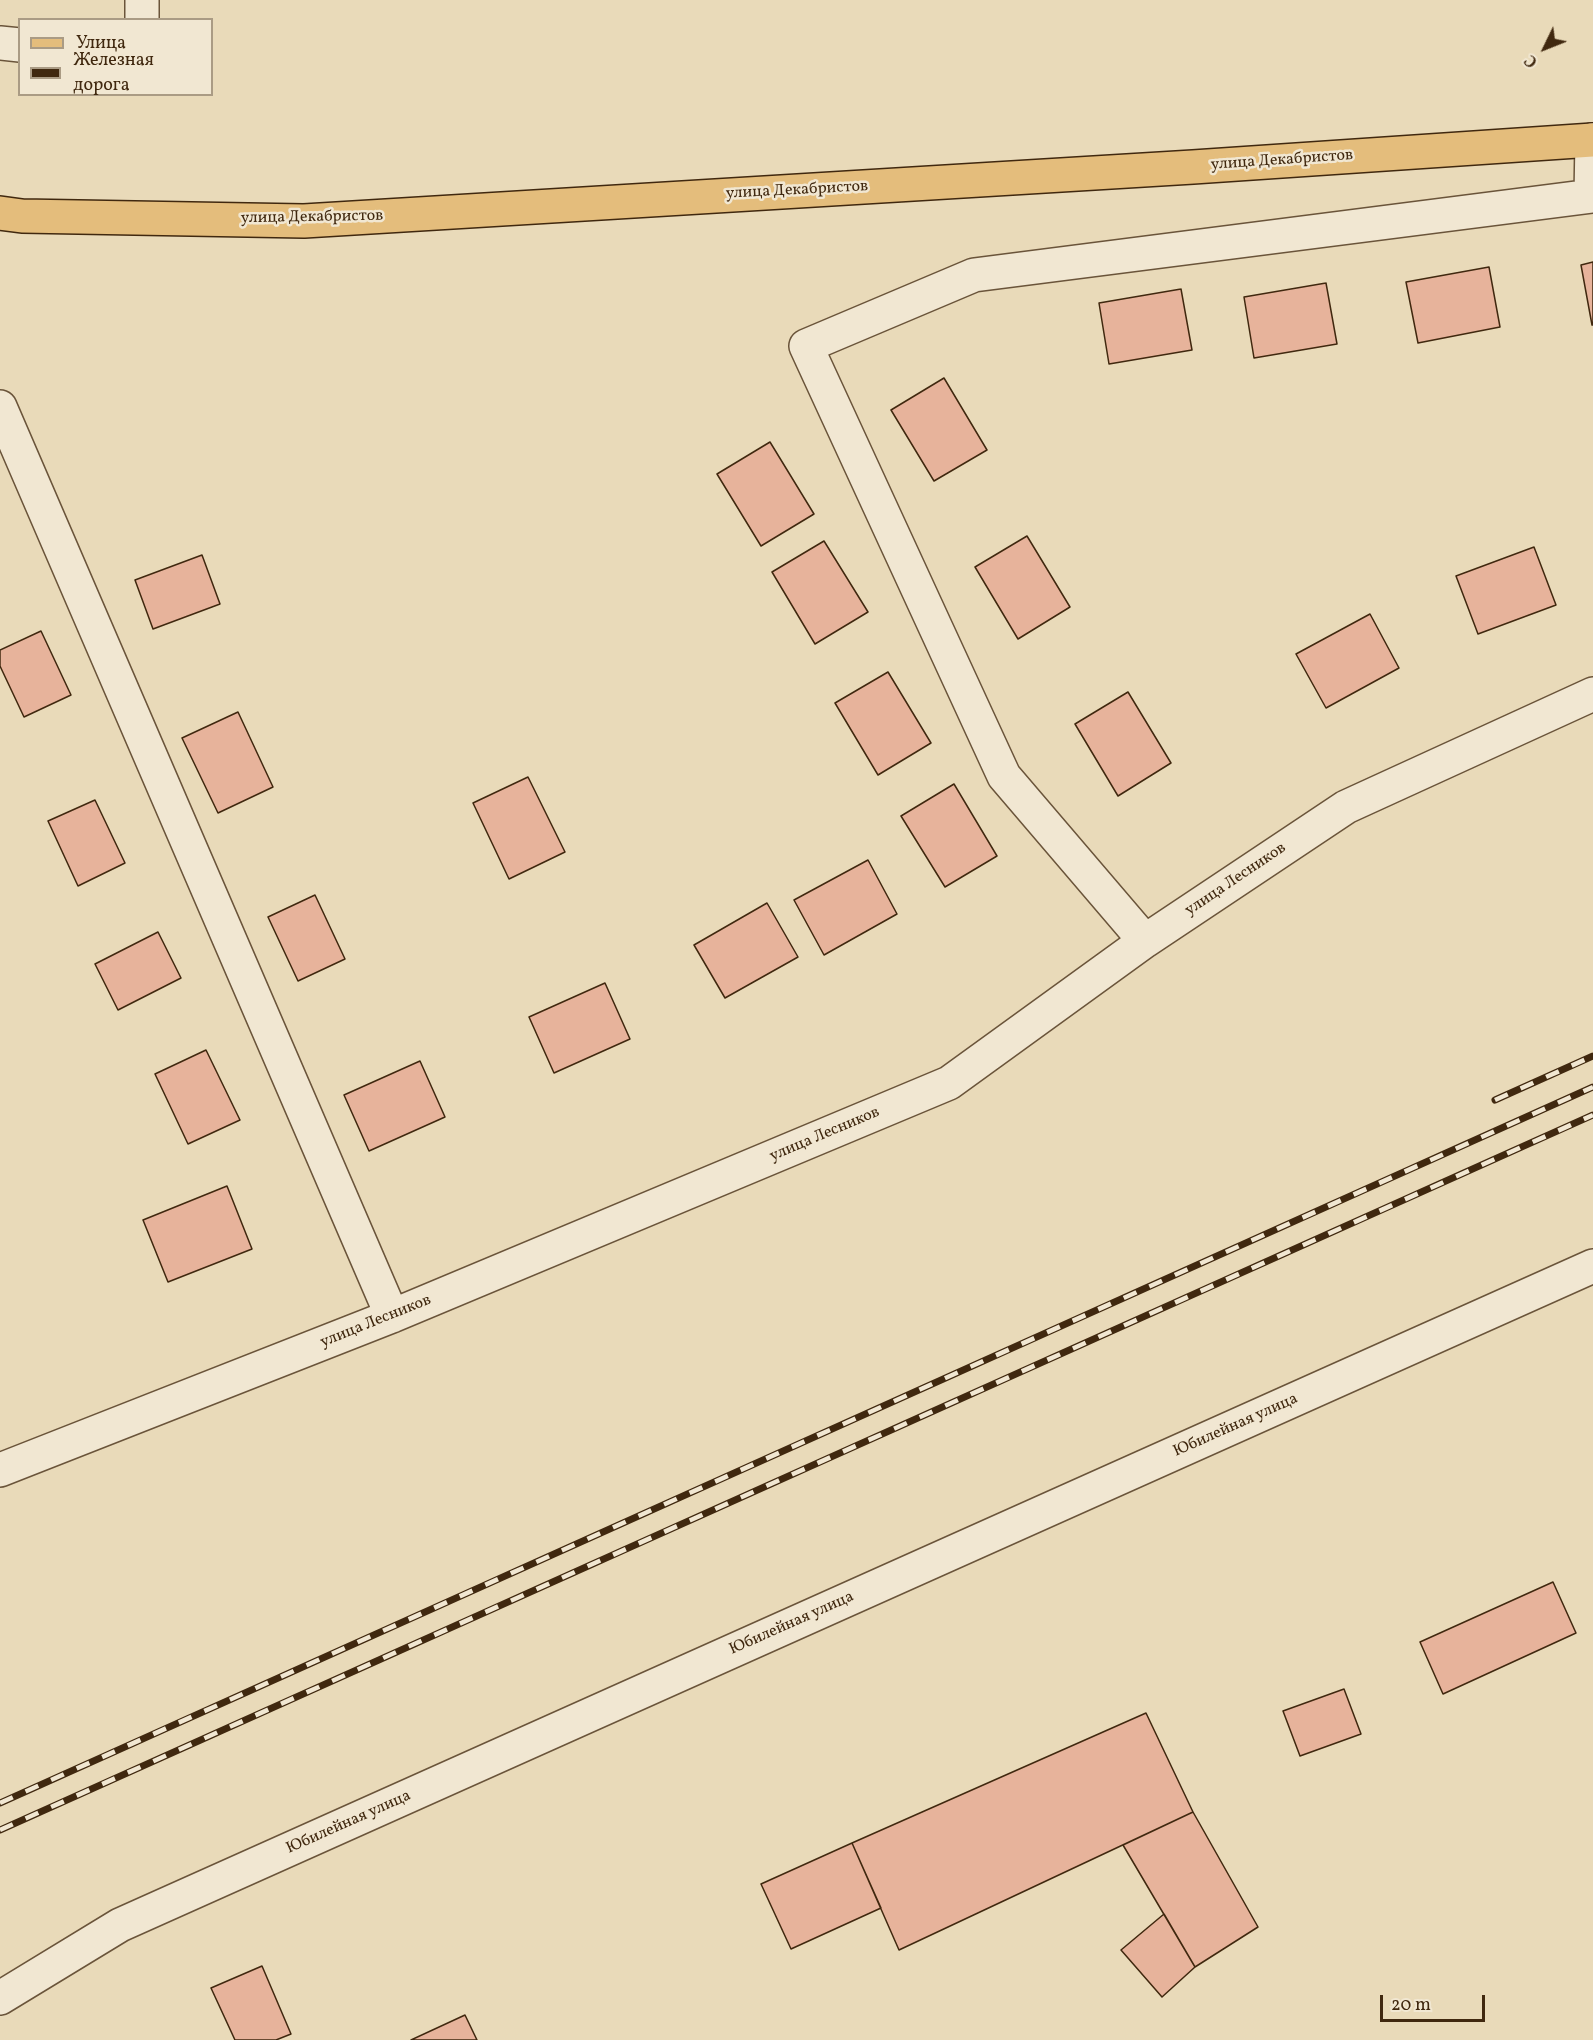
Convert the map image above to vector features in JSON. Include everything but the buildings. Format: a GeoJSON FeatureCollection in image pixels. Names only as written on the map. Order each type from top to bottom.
{"type":"FeatureCollection","features":[{"type":"Feature","properties":{"kind":"main road","name":"улица Декабристов"},"geometry":{"type":"LineString","coordinates":[[0,213],[22,216],[304,221],[1181,168],[1593,140]]}},
{"type":"Feature","properties":{"kind":"street"},"geometry":{"type":"LineString","coordinates":[[142,0],[142,18]]}},
{"type":"Feature","properties":{"kind":"street"},"geometry":{"type":"LineString","coordinates":[[0,43],[18,45]]}},
{"type":"Feature","properties":{"kind":"street"},"geometry":{"type":"LineString","coordinates":[[1144,941],[1004,776],[806,346],[974,275],[1591,196],[1593,140]]}},
{"type":"Feature","properties":{"kind":"street"},"geometry":{"type":"LineString","coordinates":[[0,407],[392,1316]]}},
{"type":"Feature","properties":{"kind":"street","name":"улица Лесников"},"geometry":{"type":"LineString","coordinates":[[0,1470],[392,1316],[949,1083],[1144,941],[1346,807],[1593,694]]}},
{"type":"Feature","properties":{"kind":"street","name":"Юбилейная улица"},"geometry":{"type":"LineString","coordinates":[[0,1998],[120,1925],[1593,1266]]}},
{"type":"Feature","properties":{"kind":"railway"},"geometry":{"type":"LineString","coordinates":[[1495,1100],[1593,1056]]}},
{"type":"Feature","properties":{"kind":"railway"},"geometry":{"type":"LineString","coordinates":[[0,1803],[1593,1087]]}},
{"type":"Feature","properties":{"kind":"railway"},"geometry":{"type":"LineString","coordinates":[[0,1830],[1593,1115]]}}]}
